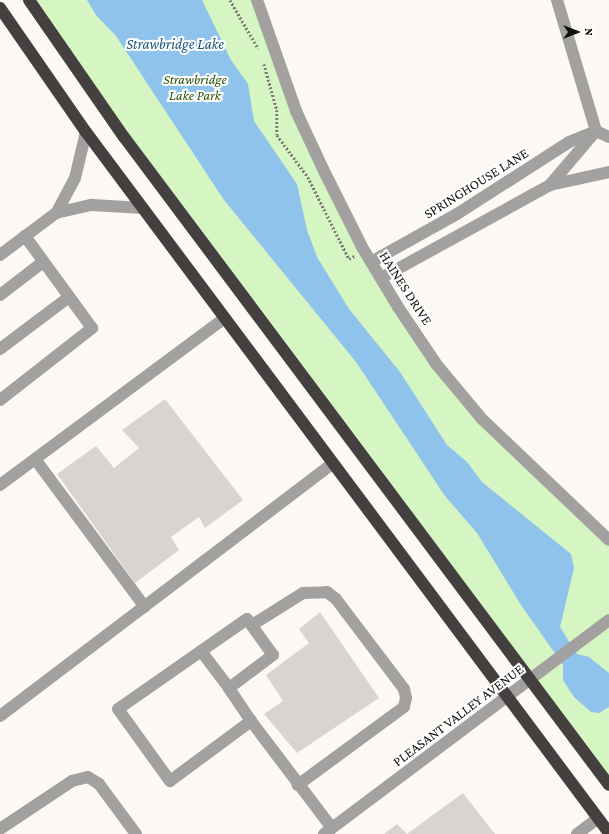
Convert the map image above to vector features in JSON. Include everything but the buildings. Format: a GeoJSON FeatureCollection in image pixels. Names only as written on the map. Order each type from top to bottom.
{"type":"FeatureCollection","features":[{"type":"Feature","properties":{"kind":"highway"},"geometry":{"type":"LineString","coordinates":[[29,0],[124,137],[609,785]]}},
{"type":"Feature","properties":{"kind":"highway"},"geometry":{"type":"LineString","coordinates":[[0,8],[86,132],[609,833]]}},
{"type":"Feature","properties":{"kind":"street","name":"HAINES DRIVE"},"geometry":{"type":"LineString","coordinates":[[257,0],[296,111],[371,262],[428,351],[482,419],[609,540]]}},
{"type":"Feature","properties":{"kind":"street"},"geometry":{"type":"LineString","coordinates":[[557,0],[596,131],[609,137]]}},
{"type":"Feature","properties":{"kind":"street"},"geometry":{"type":"LineString","coordinates":[[550,185],[596,131]]}},
{"type":"Feature","properties":{"kind":"street","name":"SPRINGHOUSE LANE"},"geometry":{"type":"LineString","coordinates":[[371,262],[457,214],[554,150],[596,131]]}},
{"type":"Feature","properties":{"kind":"street"},"geometry":{"type":"LineString","coordinates":[[56,213],[76,178],[86,132]]}},
{"type":"Feature","properties":{"kind":"street"},"geometry":{"type":"LineString","coordinates":[[382,278],[550,185],[609,172]]}},
{"type":"Feature","properties":{"kind":"street"},"geometry":{"type":"LineString","coordinates":[[0,255],[56,213],[92,205],[143,208]]}},
{"type":"Feature","properties":{"kind":"street"},"geometry":{"type":"LineString","coordinates":[[0,400],[92,328],[24,236]]}},
{"type":"Feature","properties":{"kind":"street"},"geometry":{"type":"LineString","coordinates":[[0,295],[43,262]]}},
{"type":"Feature","properties":{"kind":"street"},"geometry":{"type":"LineString","coordinates":[[0,350],[69,296]]}},
{"type":"Feature","properties":{"kind":"street"},"geometry":{"type":"LineString","coordinates":[[0,485],[225,318]]}},
{"type":"Feature","properties":{"kind":"street"},"geometry":{"type":"LineString","coordinates":[[36,459],[145,607]]}},
{"type":"Feature","properties":{"kind":"street"},"geometry":{"type":"LineString","coordinates":[[0,716],[333,463]]}},
{"type":"Feature","properties":{"kind":"street"},"geometry":{"type":"LineString","coordinates":[[252,625],[303,593],[327,592],[336,599],[404,688],[406,698],[404,707],[298,785]]}},
{"type":"Feature","properties":{"kind":"street"},"geometry":{"type":"LineString","coordinates":[[229,688],[273,655],[247,619],[118,709],[170,781],[251,721]]}},
{"type":"Feature","properties":{"kind":"street","name":"PLEASANT VALLEY AVENUE"},"geometry":{"type":"LineString","coordinates":[[328,831],[609,620]]}},
{"type":"Feature","properties":{"kind":"street"},"geometry":{"type":"LineString","coordinates":[[201,651],[298,785],[328,831]]}},
{"type":"Feature","properties":{"kind":"street"},"geometry":{"type":"LineString","coordinates":[[0,829],[72,781],[88,777],[99,784],[136,834]]}},
{"type":"Feature","properties":{"kind":"street"},"geometry":{"type":"LineString","coordinates":[[577,834],[598,818]]}},
{"type":"Feature","properties":{"kind":"path"},"geometry":{"type":"LineString","coordinates":[[230,0],[260,53]]}},
{"type":"Feature","properties":{"kind":"path"},"geometry":{"type":"LineString","coordinates":[[262,60],[277,110],[277,135],[308,177],[349,259],[365,251]]}},
{"type":"Feature","properties":{"kind":"green space","name":"Strawbridge Lake Park"},"geometry":{"type":"Polygon","coordinates":[[[29,0],[257,0],[323,169],[381,278],[460,393],[609,536],[609,785],[29,0]]]}},
{"type":"Feature","properties":{"kind":"water","name":"Strawbridge Lake"},"geometry":{"type":"Polygon","coordinates":[[[87,0],[202,0],[231,60],[248,84],[254,121],[297,184],[307,230],[317,257],[349,309],[400,372],[447,445],[467,462],[482,482],[571,554],[574,568],[560,627],[577,654],[589,657],[609,673],[609,707],[599,713],[591,712],[574,697],[563,680],[563,665],[521,605],[477,533],[445,496],[356,362],[224,200],[116,36],[96,15],[87,0]]]}}]}
